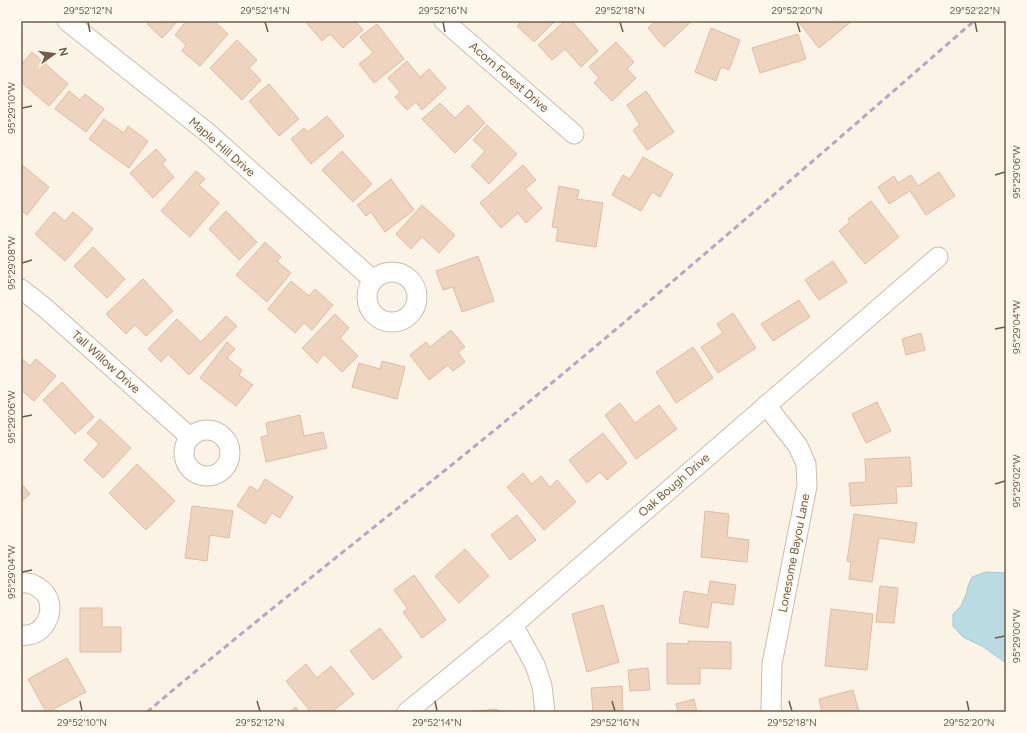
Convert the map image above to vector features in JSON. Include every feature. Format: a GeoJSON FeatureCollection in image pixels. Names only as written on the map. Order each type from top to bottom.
{"type":"FeatureCollection","features":[{"type":"Feature","properties":{"kind":"street","name":"Maple Hill Drive"},"geometry":{"type":"LineString","coordinates":[[67,21],[208,133],[373,280]]}},
{"type":"Feature","properties":{"kind":"street","name":"Acorn Forest Drive"},"geometry":{"type":"LineString","coordinates":[[444,21],[574,134]]}},
{"type":"Feature","properties":{"kind":"street","name":"Oak Bough Drive"},"geometry":{"type":"LineString","coordinates":[[407,712],[512,625],[938,257]]}},
{"type":"Feature","properties":{"kind":"street","name":"Tall Willow Drive"},"geometry":{"type":"LineString","coordinates":[[21,289],[44,306],[190,437]]}},
{"type":"Feature","properties":{"kind":"street","name":"Lonesome Bayou Lane"},"geometry":{"type":"LineString","coordinates":[[766,405],[798,446],[806,464],[807,486],[772,664],[772,712]]}},
{"type":"Feature","properties":{"kind":"street"},"geometry":{"type":"LineString","coordinates":[[21,583],[34,584],[43,590],[49,598],[51,608],[49,618],[44,627],[35,633],[21,635]]}},
{"type":"Feature","properties":{"kind":"street"},"geometry":{"type":"LineString","coordinates":[[512,625],[535,665],[542,686],[545,712]]}},
{"type":"Feature","properties":{"kind":"water"},"geometry":{"type":"Polygon","coordinates":[[[986,572],[1006,573],[1006,663],[982,646],[963,637],[953,626],[953,614],[961,606],[972,577],[986,572]]]}},
{"type":"Feature","properties":{"kind":"building"},"geometry":{"type":"Polygon","coordinates":[[[150,21],[178,21],[162,38],[147,24],[150,21]]]}},
{"type":"Feature","properties":{"kind":"building"},"geometry":{"type":"Polygon","coordinates":[[[186,21],[214,21],[228,34],[200,66],[182,51],[186,45],[175,35],[186,21]]]}},
{"type":"Feature","properties":{"kind":"building"},"geometry":{"type":"Polygon","coordinates":[[[305,21],[355,21],[363,30],[343,48],[330,34],[322,41],[305,21]]]}},
{"type":"Feature","properties":{"kind":"building"},"geometry":{"type":"Polygon","coordinates":[[[522,21],[555,21],[534,42],[517,26],[522,21]]]}},
{"type":"Feature","properties":{"kind":"building"},"geometry":{"type":"Polygon","coordinates":[[[565,21],[572,21],[598,51],[581,67],[565,49],[552,60],[538,45],[565,21]]]}},
{"type":"Feature","properties":{"kind":"building"},"geometry":{"type":"Polygon","coordinates":[[[656,21],[692,21],[664,47],[648,28],[656,21]]]}},
{"type":"Feature","properties":{"kind":"building"},"geometry":{"type":"Polygon","coordinates":[[[798,21],[852,21],[819,48],[798,21]]]}},
{"type":"Feature","properties":{"kind":"building"},"geometry":{"type":"Polygon","coordinates":[[[377,24],[404,59],[374,83],[359,64],[373,53],[360,37],[377,24]]]}},
{"type":"Feature","properties":{"kind":"building"},"geometry":{"type":"Polygon","coordinates":[[[711,28],[740,40],[729,70],[721,67],[716,81],[695,72],[711,28]]]}},
{"type":"Feature","properties":{"kind":"building"},"geometry":{"type":"Polygon","coordinates":[[[798,34],[806,59],[760,73],[752,48],[798,34]]]}},
{"type":"Feature","properties":{"kind":"building"},"geometry":{"type":"Polygon","coordinates":[[[237,40],[257,60],[249,68],[261,80],[242,100],[210,68],[237,40]]]}},
{"type":"Feature","properties":{"kind":"building"},"geometry":{"type":"Polygon","coordinates":[[[616,42],[634,62],[627,69],[636,78],[612,101],[594,83],[599,78],[589,67],[616,42]]]}},
{"type":"Feature","properties":{"kind":"building"},"geometry":{"type":"Polygon","coordinates":[[[32,52],[68,84],[49,106],[21,82],[21,65],[32,52]]]}},
{"type":"Feature","properties":{"kind":"building"},"geometry":{"type":"Polygon","coordinates":[[[407,61],[420,77],[429,69],[446,88],[422,110],[416,102],[407,110],[395,97],[400,92],[388,78],[407,61]]]}},
{"type":"Feature","properties":{"kind":"building"},"geometry":{"type":"Polygon","coordinates":[[[269,84],[299,119],[279,136],[249,101],[269,84]]]}},
{"type":"Feature","properties":{"kind":"building"},"geometry":{"type":"Polygon","coordinates":[[[69,91],[80,100],[85,94],[104,109],[86,132],[55,109],[69,91]]]}},
{"type":"Feature","properties":{"kind":"building"},"geometry":{"type":"Polygon","coordinates":[[[646,91],[674,132],[647,150],[633,130],[640,125],[627,105],[646,91]]]}},
{"type":"Feature","properties":{"kind":"building"},"geometry":{"type":"Polygon","coordinates":[[[440,103],[455,118],[468,105],[485,123],[455,153],[422,119],[440,103]]]}},
{"type":"Feature","properties":{"kind":"building"},"geometry":{"type":"Polygon","coordinates":[[[327,116],[344,136],[311,164],[291,139],[304,128],[308,132],[327,116]]]}},
{"type":"Feature","properties":{"kind":"building"},"geometry":{"type":"Polygon","coordinates":[[[104,119],[124,133],[128,126],[148,141],[129,168],[89,139],[104,119]]]}},
{"type":"Feature","properties":{"kind":"building"},"geometry":{"type":"Polygon","coordinates":[[[487,125],[517,154],[489,184],[471,166],[485,151],[473,140],[487,125]]]}},
{"type":"Feature","properties":{"kind":"building"},"geometry":{"type":"Polygon","coordinates":[[[156,149],[166,160],[162,164],[174,177],[153,198],[130,173],[156,149]]]}},
{"type":"Feature","properties":{"kind":"building"},"geometry":{"type":"Polygon","coordinates":[[[342,151],[372,184],[353,202],[322,170],[342,151]]]}},
{"type":"Feature","properties":{"kind":"building"},"geometry":{"type":"Polygon","coordinates":[[[643,157],[673,174],[660,197],[652,192],[641,211],[612,195],[623,175],[630,179],[643,157]]]}},
{"type":"Feature","properties":{"kind":"building"},"geometry":{"type":"Polygon","coordinates":[[[21,164],[49,187],[27,215],[21,210],[21,164]]]}},
{"type":"Feature","properties":{"kind":"building"},"geometry":{"type":"Polygon","coordinates":[[[523,165],[536,180],[525,189],[542,208],[526,223],[518,213],[501,228],[480,203],[523,165]]]}},
{"type":"Feature","properties":{"kind":"building"},"geometry":{"type":"Polygon","coordinates":[[[196,171],[205,179],[199,185],[219,203],[190,237],[161,211],[196,171]]]}},
{"type":"Feature","properties":{"kind":"building"},"geometry":{"type":"Polygon","coordinates":[[[939,172],[955,196],[926,215],[910,191],[889,204],[878,187],[894,176],[898,183],[911,175],[918,186],[939,172]]]}},
{"type":"Feature","properties":{"kind":"building"},"geometry":{"type":"Polygon","coordinates":[[[391,179],[414,210],[385,232],[371,212],[366,216],[357,205],[391,179]]]}},
{"type":"Feature","properties":{"kind":"building"},"geometry":{"type":"Polygon","coordinates":[[[559,186],[579,190],[577,199],[603,203],[596,247],[556,241],[558,228],[552,227],[559,186]]]}},
{"type":"Feature","properties":{"kind":"building"},"geometry":{"type":"Polygon","coordinates":[[[871,201],[899,237],[865,264],[839,231],[850,222],[848,219],[871,201]]]}},
{"type":"Feature","properties":{"kind":"building"},"geometry":{"type":"Polygon","coordinates":[[[422,205],[455,235],[439,253],[422,237],[411,249],[396,234],[422,205]]]}},
{"type":"Feature","properties":{"kind":"building"},"geometry":{"type":"Polygon","coordinates":[[[226,211],[257,242],[239,260],[209,229],[226,211]]]}},
{"type":"Feature","properties":{"kind":"building"},"geometry":{"type":"Polygon","coordinates":[[[54,212],[65,221],[73,212],[93,229],[65,261],[35,234],[54,212]]]}},
{"type":"Feature","properties":{"kind":"building"},"geometry":{"type":"Polygon","coordinates":[[[265,242],[281,257],[277,261],[291,273],[267,302],[236,275],[265,242]]]}},
{"type":"Feature","properties":{"kind":"building"},"geometry":{"type":"Polygon","coordinates":[[[93,247],[125,279],[107,298],[74,266],[93,247]]]}},
{"type":"Feature","properties":{"kind":"building"},"geometry":{"type":"Polygon","coordinates":[[[478,256],[494,301],[462,312],[453,287],[443,290],[436,271],[478,256]]]}},
{"type":"Feature","properties":{"kind":"building"},"geometry":{"type":"Polygon","coordinates":[[[833,261],[847,282],[819,300],[805,280],[833,261]]]}},
{"type":"Feature","properties":{"kind":"building"},"geometry":{"type":"Polygon","coordinates":[[[143,279],[173,311],[146,336],[135,325],[126,334],[106,314],[143,279]]]}},
{"type":"Feature","properties":{"kind":"building"},"geometry":{"type":"Polygon","coordinates":[[[291,281],[309,296],[315,289],[333,305],[312,330],[304,323],[295,333],[268,309],[291,281]]]}},
{"type":"Feature","properties":{"kind":"building"},"geometry":{"type":"Polygon","coordinates":[[[799,300],[810,317],[773,341],[761,324],[799,300]]]}},
{"type":"Feature","properties":{"kind":"building"},"geometry":{"type":"Polygon","coordinates":[[[733,313],[756,348],[718,373],[701,347],[723,333],[717,324],[733,313]]]}},
{"type":"Feature","properties":{"kind":"building"},"geometry":{"type":"Polygon","coordinates":[[[335,314],[349,328],[340,338],[358,356],[342,372],[324,354],[317,363],[302,348],[335,314]]]}},
{"type":"Feature","properties":{"kind":"building"},"geometry":{"type":"Polygon","coordinates":[[[226,316],[237,326],[189,375],[168,354],[161,362],[148,349],[177,319],[201,342],[226,316]]]}},
{"type":"Feature","properties":{"kind":"building"},"geometry":{"type":"Polygon","coordinates":[[[451,330],[465,347],[458,352],[465,362],[453,371],[448,365],[429,380],[410,355],[426,342],[430,347],[451,330]]]}},
{"type":"Feature","properties":{"kind":"building"},"geometry":{"type":"Polygon","coordinates":[[[921,333],[925,350],[906,355],[902,339],[921,333]]]}},
{"type":"Feature","properties":{"kind":"building"},"geometry":{"type":"Polygon","coordinates":[[[227,342],[235,349],[227,358],[242,370],[239,375],[253,385],[236,406],[200,378],[227,342]]]}},
{"type":"Feature","properties":{"kind":"building"},"geometry":{"type":"Polygon","coordinates":[[[693,347],[713,378],[676,403],[656,372],[693,347]]]}},
{"type":"Feature","properties":{"kind":"building"},"geometry":{"type":"Polygon","coordinates":[[[21,358],[30,366],[36,359],[56,376],[34,401],[21,390],[21,358]]]}},
{"type":"Feature","properties":{"kind":"building"},"geometry":{"type":"Polygon","coordinates":[[[382,361],[405,367],[397,399],[352,387],[359,363],[380,369],[382,361]]]}},
{"type":"Feature","properties":{"kind":"building"},"geometry":{"type":"Polygon","coordinates":[[[62,382],[94,417],[75,434],[43,400],[62,382]]]}},
{"type":"Feature","properties":{"kind":"building"},"geometry":{"type":"Polygon","coordinates":[[[877,402],[891,431],[866,443],[852,414],[877,402]]]}},
{"type":"Feature","properties":{"kind":"building"},"geometry":{"type":"Polygon","coordinates":[[[620,403],[635,423],[659,405],[677,429],[636,459],[605,415],[620,403]]]}},
{"type":"Feature","properties":{"kind":"building"},"geometry":{"type":"Polygon","coordinates":[[[300,415],[304,436],[323,432],[327,448],[266,462],[261,437],[268,435],[266,423],[300,415]]]}},
{"type":"Feature","properties":{"kind":"building"},"geometry":{"type":"Polygon","coordinates":[[[100,419],[131,448],[103,478],[84,460],[99,444],[87,433],[100,419]]]}},
{"type":"Feature","properties":{"kind":"building"},"geometry":{"type":"Polygon","coordinates":[[[603,433],[627,463],[607,480],[600,472],[587,483],[569,460],[603,433]]]}},
{"type":"Feature","properties":{"kind":"building"},"geometry":{"type":"Polygon","coordinates":[[[910,457],[912,486],[896,487],[897,503],[851,506],[849,483],[866,482],[865,459],[910,457]]]}},
{"type":"Feature","properties":{"kind":"building"},"geometry":{"type":"Polygon","coordinates":[[[137,464],[175,501],[146,530],[109,493],[137,464]]]}},
{"type":"Feature","properties":{"kind":"building"},"geometry":{"type":"Polygon","coordinates":[[[523,473],[532,484],[541,476],[550,487],[557,480],[576,502],[544,530],[507,487],[523,473]]]}},
{"type":"Feature","properties":{"kind":"building"},"geometry":{"type":"Polygon","coordinates":[[[265,479],[293,497],[280,518],[272,513],[265,524],[237,506],[250,486],[258,491],[265,479]]]}},
{"type":"Feature","properties":{"kind":"building"},"geometry":{"type":"Polygon","coordinates":[[[21,483],[30,494],[21,502],[21,483]]]}},
{"type":"Feature","properties":{"kind":"building"},"geometry":{"type":"Polygon","coordinates":[[[192,506],[233,511],[229,538],[210,535],[207,561],[185,558],[192,506]]]}},
{"type":"Feature","properties":{"kind":"building"},"geometry":{"type":"Polygon","coordinates":[[[705,511],[729,514],[727,537],[749,540],[747,562],[701,557],[705,511]]]}},
{"type":"Feature","properties":{"kind":"building"},"geometry":{"type":"Polygon","coordinates":[[[854,514],[917,523],[914,543],[879,538],[872,582],[849,579],[851,562],[847,561],[854,514]]]}},
{"type":"Feature","properties":{"kind":"building"},"geometry":{"type":"Polygon","coordinates":[[[517,515],[536,540],[510,560],[491,535],[517,515]]]}},
{"type":"Feature","properties":{"kind":"building"},"geometry":{"type":"Polygon","coordinates":[[[465,549],[489,576],[459,603],[435,576],[465,549]]]}},
{"type":"Feature","properties":{"kind":"building"},"geometry":{"type":"Polygon","coordinates":[[[414,575],[446,620],[422,638],[403,612],[408,609],[394,590],[414,575]]]}},
{"type":"Feature","properties":{"kind":"building"},"geometry":{"type":"Polygon","coordinates":[[[710,581],[736,585],[733,605],[712,602],[708,628],[679,623],[684,591],[708,595],[710,581]]]}},
{"type":"Feature","properties":{"kind":"building"},"geometry":{"type":"Polygon","coordinates":[[[880,586],[898,588],[894,623],[876,622],[880,586]]]}},
{"type":"Feature","properties":{"kind":"building"},"geometry":{"type":"Polygon","coordinates":[[[603,605],[619,662],[587,672],[572,614],[603,605]]]}},
{"type":"Feature","properties":{"kind":"building"},"geometry":{"type":"Polygon","coordinates":[[[80,608],[102,608],[102,627],[121,627],[121,652],[80,652],[80,608]]]}},
{"type":"Feature","properties":{"kind":"building"},"geometry":{"type":"Polygon","coordinates":[[[831,609],[873,614],[867,670],[825,666],[831,609]]]}},
{"type":"Feature","properties":{"kind":"building"},"geometry":{"type":"Polygon","coordinates":[[[380,628],[402,657],[373,680],[350,651],[380,628]]]}},
{"type":"Feature","properties":{"kind":"building"},"geometry":{"type":"Polygon","coordinates":[[[688,641],[731,642],[731,669],[700,668],[700,684],[667,684],[667,643],[688,644],[688,641]]]}},
{"type":"Feature","properties":{"kind":"building"},"geometry":{"type":"Polygon","coordinates":[[[67,658],[86,692],[46,712],[28,679],[67,658]]]}},
{"type":"Feature","properties":{"kind":"building"},"geometry":{"type":"Polygon","coordinates":[[[306,664],[317,678],[331,666],[354,694],[332,712],[311,712],[286,681],[306,664]]]}},
{"type":"Feature","properties":{"kind":"building"},"geometry":{"type":"Polygon","coordinates":[[[648,668],[650,690],[630,691],[628,670],[648,668]]]}},
{"type":"Feature","properties":{"kind":"building"},"geometry":{"type":"Polygon","coordinates":[[[622,686],[623,712],[593,712],[591,688],[622,686]]]}},
{"type":"Feature","properties":{"kind":"building"},"geometry":{"type":"Polygon","coordinates":[[[853,690],[859,712],[822,712],[819,699],[853,690]]]}},
{"type":"Feature","properties":{"kind":"building"},"geometry":{"type":"Polygon","coordinates":[[[694,699],[697,712],[678,712],[676,704],[694,699]]]}},
{"type":"Feature","properties":{"kind":"building"},"geometry":{"type":"Polygon","coordinates":[[[296,707],[299,712],[289,712],[296,707]]]}},
{"type":"Feature","properties":{"kind":"building"},"geometry":{"type":"Polygon","coordinates":[[[497,709],[497,712],[468,712],[497,709]]]}},
{"type":"Feature","properties":{"kind":"railway"},"geometry":{"type":"LineString","coordinates":[[147,712],[586,354],[974,21]]}}]}
